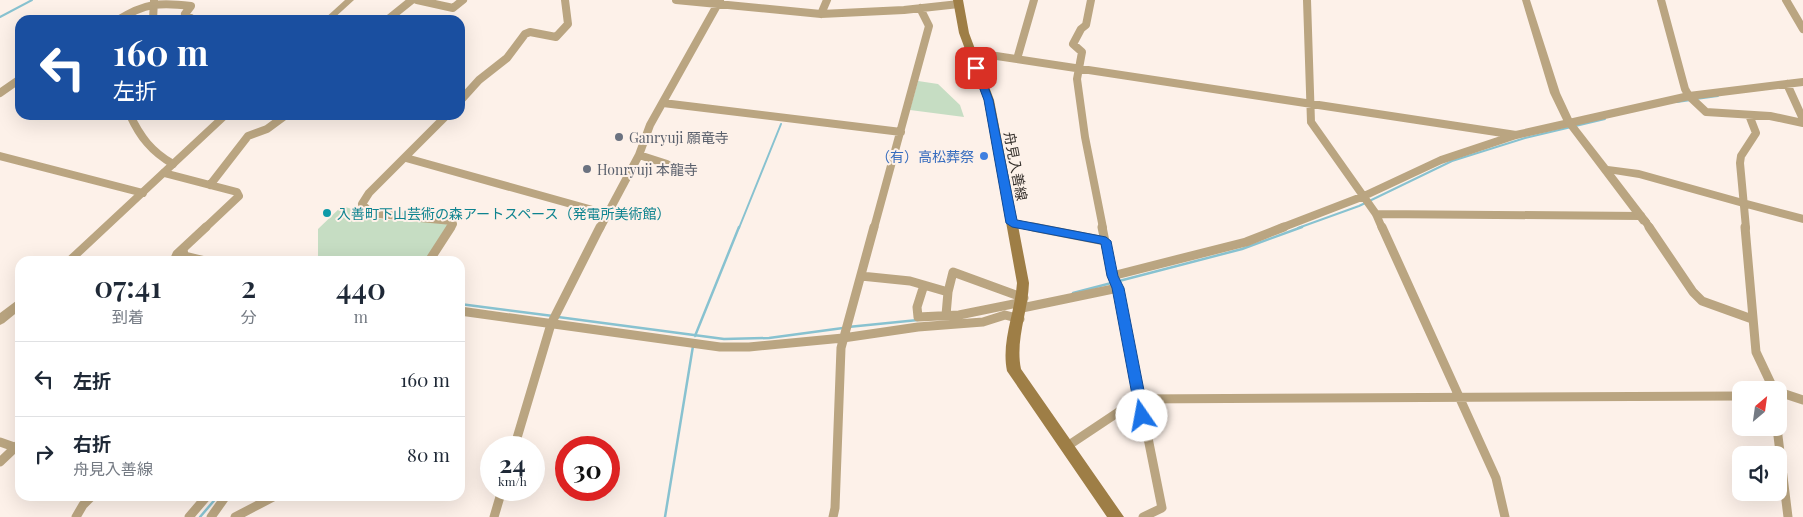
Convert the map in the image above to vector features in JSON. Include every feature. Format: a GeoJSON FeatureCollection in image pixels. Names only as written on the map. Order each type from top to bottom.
{"type":"FeatureCollection","features":[{"type":"Feature","properties":{"kind":"main road","name":"舟見入善線"},"geometry":{"type":"LineString","coordinates":[[959,2],[964,33],[989,100],[1023,283],[1022,307],[1010,349],[1014,370],[1116,517]]}},
{"type":"Feature","properties":{"kind":"street"},"geometry":{"type":"LineString","coordinates":[[333,15],[350,0]]}},
{"type":"Feature","properties":{"kind":"street"},"geometry":{"type":"LineString","coordinates":[[393,15],[412,0]]}},
{"type":"Feature","properties":{"kind":"street"},"geometry":{"type":"LineString","coordinates":[[417,0],[453,8],[463,0]]}},
{"type":"Feature","properties":{"kind":"street"},"geometry":{"type":"LineString","coordinates":[[465,95],[479,80],[506,58],[525,34],[530,32],[556,37],[568,24],[566,0]]}},
{"type":"Feature","properties":{"kind":"street"},"geometry":{"type":"LineString","coordinates":[[676,0],[719,2],[821,14],[901,7],[920,8],[959,2]]}},
{"type":"Feature","properties":{"kind":"street"},"geometry":{"type":"LineString","coordinates":[[821,14],[827,0]]}},
{"type":"Feature","properties":{"kind":"street"},"geometry":{"type":"LineString","coordinates":[[1017,59],[1034,0]]}},
{"type":"Feature","properties":{"kind":"street"},"geometry":{"type":"LineString","coordinates":[[1091,0],[1086,25],[1081,29],[1073,44],[1082,52],[1077,79],[1085,136],[1112,276],[1118,288],[1138,399],[1162,508],[1143,517]]}},
{"type":"Feature","properties":{"kind":"street"},"geometry":{"type":"LineString","coordinates":[[1308,0],[1311,122],[1376,214],[1496,478],[1505,517]]}},
{"type":"Feature","properties":{"kind":"street"},"geometry":{"type":"LineString","coordinates":[[1526,0],[1555,94],[1569,122],[1643,218],[1693,292],[1702,301],[1752,319]]}},
{"type":"Feature","properties":{"kind":"street"},"geometry":{"type":"LineString","coordinates":[[1662,0],[1689,96],[1706,112],[1770,116],[1803,121]]}},
{"type":"Feature","properties":{"kind":"street"},"geometry":{"type":"LineString","coordinates":[[1786,0],[1803,29]]}},
{"type":"Feature","properties":{"kind":"street"},"geometry":{"type":"LineString","coordinates":[[125,15],[136,7],[154,1],[191,6],[186,15]]}},
{"type":"Feature","properties":{"kind":"street"},"geometry":{"type":"LineString","coordinates":[[153,15],[154,1]]}},
{"type":"Feature","properties":{"kind":"street"},"geometry":{"type":"LineString","coordinates":[[518,436],[551,324],[639,155],[650,125],[719,2]]}},
{"type":"Feature","properties":{"kind":"street"},"geometry":{"type":"LineString","coordinates":[[833,517],[843,338],[929,26],[928,21],[921,15],[920,8]]}},
{"type":"Feature","properties":{"kind":"street"},"geometry":{"type":"LineString","coordinates":[[970,52],[1516,135]]}},
{"type":"Feature","properties":{"kind":"street"},"geometry":{"type":"LineString","coordinates":[[0,93],[15,82]]}},
{"type":"Feature","properties":{"kind":"street"},"geometry":{"type":"LineString","coordinates":[[1112,276],[1246,242],[1364,196],[1442,160],[1516,135],[1689,96],[1803,82]]}},
{"type":"Feature","properties":{"kind":"street"},"geometry":{"type":"LineString","coordinates":[[1787,84],[1803,121]]}},
{"type":"Feature","properties":{"kind":"street"},"geometry":{"type":"LineString","coordinates":[[663,103],[901,132]]}},
{"type":"Feature","properties":{"kind":"street"},"geometry":{"type":"LineString","coordinates":[[1749,115],[1756,134],[1741,156],[1752,319],[1756,352],[1770,381]]}},
{"type":"Feature","properties":{"kind":"street"},"geometry":{"type":"LineString","coordinates":[[132,120],[136,129],[154,154],[173,164]]}},
{"type":"Feature","properties":{"kind":"street"},"geometry":{"type":"LineString","coordinates":[[74,256],[221,120]]}},
{"type":"Feature","properties":{"kind":"street"},"geometry":{"type":"LineString","coordinates":[[210,185],[248,136],[267,129],[279,120]]}},
{"type":"Feature","properties":{"kind":"street"},"geometry":{"type":"LineString","coordinates":[[432,256],[454,224],[452,221],[378,214],[368,210],[362,204],[369,193],[442,120]]}},
{"type":"Feature","properties":{"kind":"street"},"geometry":{"type":"LineString","coordinates":[[639,155],[667,164]]}},
{"type":"Feature","properties":{"kind":"street"},"geometry":{"type":"LineString","coordinates":[[0,156],[143,193]]}},
{"type":"Feature","properties":{"kind":"street"},"geometry":{"type":"LineString","coordinates":[[406,158],[607,214]]}},
{"type":"Feature","properties":{"kind":"street"},"geometry":{"type":"LineString","coordinates":[[1605,169],[1639,174],[1803,219]]}},
{"type":"Feature","properties":{"kind":"street"},"geometry":{"type":"LineString","coordinates":[[164,173],[237,192],[239,196],[176,256]]}},
{"type":"Feature","properties":{"kind":"street"},"geometry":{"type":"LineString","coordinates":[[1376,214],[1643,218]]}},
{"type":"Feature","properties":{"kind":"street"},"geometry":{"type":"LineString","coordinates":[[1012,223],[1106,241]]}},
{"type":"Feature","properties":{"kind":"street"},"geometry":{"type":"LineString","coordinates":[[183,249],[184,256]]}},
{"type":"Feature","properties":{"kind":"street"},"geometry":{"type":"LineString","coordinates":[[946,315],[948,292],[953,272],[1022,307]]}},
{"type":"Feature","properties":{"kind":"street"},"geometry":{"type":"LineString","coordinates":[[861,276],[910,281],[948,292]]}},
{"type":"Feature","properties":{"kind":"street"},"geometry":{"type":"LineString","coordinates":[[924,285],[917,307],[918,317],[959,315],[1022,307],[1118,288]]}},
{"type":"Feature","properties":{"kind":"street"},"geometry":{"type":"LineString","coordinates":[[0,320],[15,307]]}},
{"type":"Feature","properties":{"kind":"street"},"geometry":{"type":"LineString","coordinates":[[465,312],[720,347],[749,347],[843,338],[918,327],[983,322],[1022,307]]}},
{"type":"Feature","properties":{"kind":"street"},"geometry":{"type":"LineString","coordinates":[[1788,395],[1803,400]]}},
{"type":"Feature","properties":{"kind":"street"},"geometry":{"type":"LineString","coordinates":[[1066,447],[1138,399],[1732,396]]}},
{"type":"Feature","properties":{"kind":"street"},"geometry":{"type":"LineString","coordinates":[[1778,436],[1788,517]]}},
{"type":"Feature","properties":{"kind":"street"},"geometry":{"type":"LineString","coordinates":[[0,442],[15,446]]}},
{"type":"Feature","properties":{"kind":"street"},"geometry":{"type":"LineString","coordinates":[[0,462],[15,450]]}},
{"type":"Feature","properties":{"kind":"street"},"geometry":{"type":"LineString","coordinates":[[76,517],[87,501]]}},
{"type":"Feature","properties":{"kind":"street"},"geometry":{"type":"LineString","coordinates":[[190,517],[203,501]]}},
{"type":"Feature","properties":{"kind":"street"},"geometry":{"type":"LineString","coordinates":[[211,517],[222,501]]}},
{"type":"Feature","properties":{"kind":"street"},"geometry":{"type":"LineString","coordinates":[[235,517],[265,501]]}},
{"type":"Feature","properties":{"kind":"street"},"geometry":{"type":"LineString","coordinates":[[494,517],[499,501]]}},
{"type":"Feature","properties":{"kind":"green space"},"geometry":{"type":"Polygon","coordinates":[[[918,81],[938,84],[960,105],[964,117],[910,110],[918,81]]]}},
{"type":"Feature","properties":{"kind":"green space"},"geometry":{"type":"Polygon","coordinates":[[[342,206],[362,212],[373,218],[449,223],[428,256],[318,256],[318,229],[342,206]]]}},
{"type":"Feature","properties":{"kind":"waterway"},"geometry":{"type":"LineString","coordinates":[[0,17],[32,0]]}},
{"type":"Feature","properties":{"kind":"waterway"},"geometry":{"type":"LineString","coordinates":[[1696,99],[1718,96]]}},
{"type":"Feature","properties":{"kind":"waterway"},"geometry":{"type":"LineString","coordinates":[[1677,102],[1691,100]]}},
{"type":"Feature","properties":{"kind":"waterway"},"geometry":{"type":"LineString","coordinates":[[1298,228],[1359,206],[1452,161],[1525,138],[1605,119]]}},
{"type":"Feature","properties":{"kind":"waterway"},"geometry":{"type":"LineString","coordinates":[[739,228],[781,124]]}},
{"type":"Feature","properties":{"kind":"waterway"},"geometry":{"type":"LineString","coordinates":[[695,335],[739,227]]}},
{"type":"Feature","properties":{"kind":"waterway"},"geometry":{"type":"LineString","coordinates":[[1073,293],[1242,249],[1302,227]]}},
{"type":"Feature","properties":{"kind":"waterway"},"geometry":{"type":"LineString","coordinates":[[465,305],[553,316]]}},
{"type":"Feature","properties":{"kind":"waterway"},"geometry":{"type":"LineString","coordinates":[[558,317],[695,335]]}},
{"type":"Feature","properties":{"kind":"waterway"},"geometry":{"type":"LineString","coordinates":[[848,327],[918,320]]}},
{"type":"Feature","properties":{"kind":"waterway"},"geometry":{"type":"LineString","coordinates":[[695,335],[724,339],[769,338],[843,328]]}},
{"type":"Feature","properties":{"kind":"waterway"},"geometry":{"type":"LineString","coordinates":[[665,517],[693,346]]}},
{"type":"Feature","properties":{"kind":"waterway"},"geometry":{"type":"LineString","coordinates":[[200,517],[214,501]]}},
{"type":"Feature","properties":{"kind":"place","name":"Ganryuji 願竜寺"},"geometry":{"type":"Point","coordinates":[619,137]}},
{"type":"Feature","properties":{"kind":"place","name":"（有）高松葬祭"},"geometry":{"type":"Point","coordinates":[984,156]}},
{"type":"Feature","properties":{"kind":"place","name":"Honryuji 本龍寺"},"geometry":{"type":"Point","coordinates":[587,169]}},
{"type":"Feature","properties":{"kind":"place","name":"入善町下山芸術の森アートスペース（発電所美術館）"},"geometry":{"type":"Point","coordinates":[327,213]}},
{"type":"Feature","properties":{"kind":"route"},"geometry":{"type":"LineString","coordinates":[[976,68],[989,100],[1012,223],[1106,241],[1112,276],[1118,288],[1142,416]]}}]}
